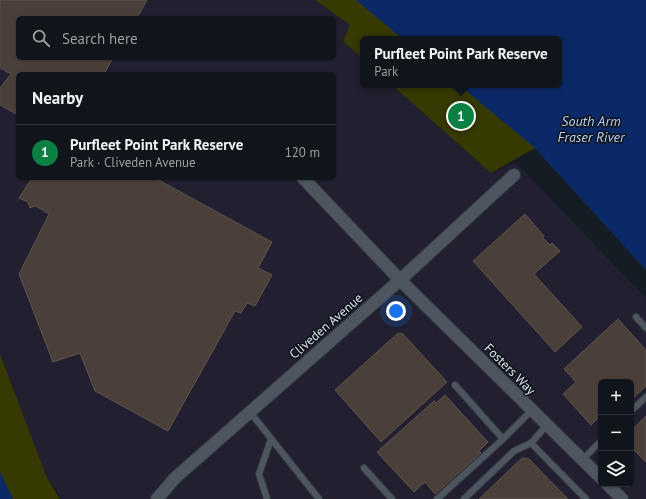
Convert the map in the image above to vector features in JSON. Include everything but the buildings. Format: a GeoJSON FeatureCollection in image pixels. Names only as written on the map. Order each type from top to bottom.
{"type":"FeatureCollection","features":[{"type":"Feature","properties":{"kind":"street","name":"Cliveden Avenue"},"geometry":{"type":"LineString","coordinates":[[157,499],[175,478],[400,280],[514,175]]}},
{"type":"Feature","properties":{"kind":"street","name":"Fosters Way"},"geometry":{"type":"LineString","coordinates":[[305,180],[400,280],[598,475]]}},
{"type":"Feature","properties":{"kind":"street"},"geometry":{"type":"LineString","coordinates":[[610,487],[622,499]]}},
{"type":"Feature","properties":{"kind":"lane"},"geometry":{"type":"LineString","coordinates":[[636,317],[646,328]]}},
{"type":"Feature","properties":{"kind":"lane"},"geometry":{"type":"LineString","coordinates":[[454,385],[503,439]]}},
{"type":"Feature","properties":{"kind":"lane"},"geometry":{"type":"LineString","coordinates":[[634,408],[646,397]]}},
{"type":"Feature","properties":{"kind":"lane"},"geometry":{"type":"LineString","coordinates":[[437,499],[503,439],[532,410]]}},
{"type":"Feature","properties":{"kind":"lane"},"geometry":{"type":"LineString","coordinates":[[250,412],[319,499]]}},
{"type":"Feature","properties":{"kind":"lane"},"geometry":{"type":"LineString","coordinates":[[464,499],[514,451],[531,443],[547,425]]}},
{"type":"Feature","properties":{"kind":"lane"},"geometry":{"type":"LineString","coordinates":[[267,499],[259,474],[271,439]]}},
{"type":"Feature","properties":{"kind":"lane"},"geometry":{"type":"LineString","coordinates":[[531,443],[586,499]]}},
{"type":"Feature","properties":{"kind":"lane"},"geometry":{"type":"LineString","coordinates":[[582,460],[598,444]]}},
{"type":"Feature","properties":{"kind":"lane"},"geometry":{"type":"LineString","coordinates":[[364,468],[392,499]]}},
{"type":"Feature","properties":{"kind":"shaded area"},"geometry":{"type":"Polygon","coordinates":[[[0,0],[315,0],[350,25],[343,41],[360,56],[360,88],[395,88],[491,173],[515,162],[646,298],[646,499],[62,499],[47,478],[0,354],[0,0]]]}},
{"type":"Feature","properties":{"kind":"shaded area"},"geometry":{"type":"Polygon","coordinates":[[[315,0],[458,0],[492,36],[360,36],[360,56],[343,41],[350,25],[315,0]]]}},
{"type":"Feature","properties":{"kind":"shaded area"},"geometry":{"type":"Polygon","coordinates":[[[395,88],[541,88],[646,270],[535,148],[491,173],[395,88]]]}},
{"type":"Feature","properties":{"kind":"shaded area"},"geometry":{"type":"Polygon","coordinates":[[[0,354],[47,478],[60,499],[0,499],[0,354]]]}},
{"type":"Feature","properties":{"kind":"water","name":"South Arm Fraser River"},"geometry":{"type":"Polygon","coordinates":[[[356,0],[646,0],[646,270],[535,148],[463,88],[562,88],[562,36],[399,36],[356,0]]]}},
{"type":"Feature","properties":{"kind":"water"},"geometry":{"type":"Polygon","coordinates":[[[0,472],[13,499],[0,499],[0,472]]]}},
{"type":"Feature","properties":{"kind":"place","name":"Purfleet Point Park Reserve"},"geometry":{"type":"Point","coordinates":[461,116]}}]}
